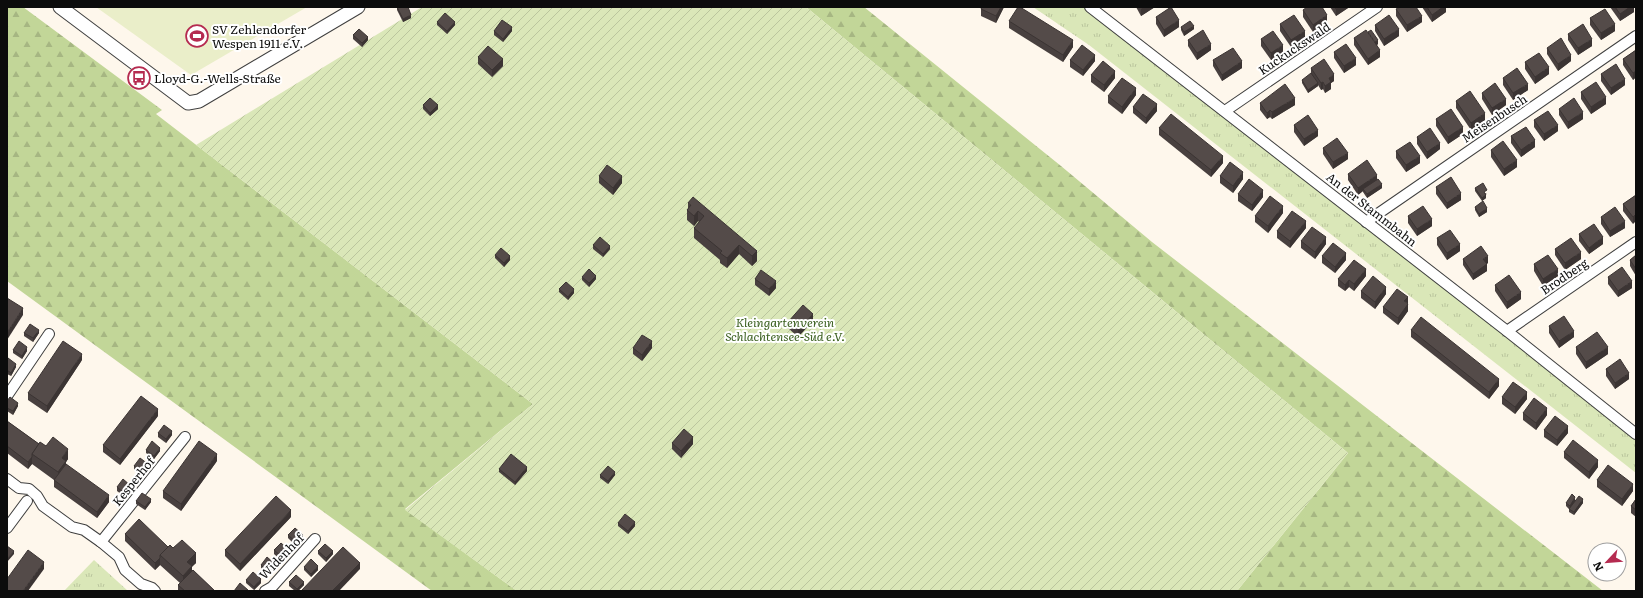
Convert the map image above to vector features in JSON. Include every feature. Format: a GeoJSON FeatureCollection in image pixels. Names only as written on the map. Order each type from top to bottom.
{"type":"FeatureCollection","features":[{"type":"Feature","properties":{"kind":"street"},"geometry":{"type":"LineString","coordinates":[[60,7],[188,103],[199,101],[358,7]]}},
{"type":"Feature","properties":{"kind":"street","name":"An der Stammbahn"},"geometry":{"type":"LineString","coordinates":[[1090,7],[1507,331],[1636,434]]}},
{"type":"Feature","properties":{"kind":"street","name":"Kuckuckswald"},"geometry":{"type":"LineString","coordinates":[[1225,111],[1377,7]]}},
{"type":"Feature","properties":{"kind":"street","name":"Meisenbusch"},"geometry":{"type":"LineString","coordinates":[[1366,222],[1636,36]]}},
{"type":"Feature","properties":{"kind":"street","name":"Brodberg"},"geometry":{"type":"LineString","coordinates":[[1507,331],[1636,242]]}},
{"type":"Feature","properties":{"kind":"street"},"geometry":{"type":"LineString","coordinates":[[7,396],[49,334]]}},
{"type":"Feature","properties":{"kind":"street","name":"Kesperhof"},"geometry":{"type":"LineString","coordinates":[[101,542],[185,437]]}},
{"type":"Feature","properties":{"kind":"street"},"geometry":{"type":"LineString","coordinates":[[7,479],[19,488],[29,489],[37,496],[43,506],[72,527],[84,530],[101,542],[119,557],[125,570],[142,588],[152,588],[155,591]]}},
{"type":"Feature","properties":{"kind":"street"},"geometry":{"type":"LineString","coordinates":[[19,488],[23,498],[32,505],[43,506]]}},
{"type":"Feature","properties":{"kind":"street"},"geometry":{"type":"LineString","coordinates":[[7,528],[27,501]]}},
{"type":"Feature","properties":{"kind":"street","name":"Widenhof"},"geometry":{"type":"LineString","coordinates":[[265,591],[272,587],[315,539]]}},
{"type":"Feature","properties":{"kind":"green space"},"geometry":{"type":"Polygon","coordinates":[[[7,7],[23,7],[162,110],[156,114],[533,404],[405,509],[517,591],[432,591],[7,281],[7,7]]]}},
{"type":"Feature","properties":{"kind":"green space","name":"SV Zehlendorfer Wespen 1911 e.V."},"geometry":{"type":"Polygon","coordinates":[[[96,7],[307,7],[191,75],[96,7]]]}},
{"type":"Feature","properties":{"kind":"green space","name":"Kleingartenverein Schlachtensee-Süd e.V."},"geometry":{"type":"Polygon","coordinates":[[[422,7],[806,7],[1348,453],[1237,591],[517,591],[405,510],[533,404],[196,145],[422,7]]]}},
{"type":"Feature","properties":{"kind":"green space"},"geometry":{"type":"Polygon","coordinates":[[[806,7],[864,7],[1061,166],[1152,242],[1587,579],[1587,582],[1591,582],[1603,591],[1237,591],[1348,453],[806,7]]]}},
{"type":"Feature","properties":{"kind":"green space"},"geometry":{"type":"Polygon","coordinates":[[[1033,7],[1090,7],[1636,434],[1636,473],[1089,45],[1033,7]]]}},
{"type":"Feature","properties":{"kind":"green space"},"geometry":{"type":"Polygon","coordinates":[[[94,560],[128,591],[64,591],[94,560]]]}},
{"type":"Feature","properties":{"kind":"building"},"geometry":{"type":"Polygon","coordinates":[[[397,7],[408,7],[411,15],[403,19],[397,7]]]}},
{"type":"Feature","properties":{"kind":"building"},"geometry":{"type":"Polygon","coordinates":[[[982,7],[1001,7],[996,16],[981,9],[982,7]]]}},
{"type":"Feature","properties":{"kind":"building"},"geometry":{"type":"Polygon","coordinates":[[[1018,7],[1073,40],[1063,55],[1009,21],[1018,7]]]}},
{"type":"Feature","properties":{"kind":"building"},"geometry":{"type":"Polygon","coordinates":[[[1171,7],[1179,20],[1164,30],[1156,17],[1171,7]]]}},
{"type":"Feature","properties":{"kind":"building"},"geometry":{"type":"Polygon","coordinates":[[[1307,7],[1322,7],[1327,15],[1313,25],[1303,10],[1307,7]]]}},
{"type":"Feature","properties":{"kind":"building"},"geometry":{"type":"Polygon","coordinates":[[[1400,7],[1416,7],[1422,16],[1407,25],[1396,9],[1400,7]]]}},
{"type":"Feature","properties":{"kind":"building"},"geometry":{"type":"Polygon","coordinates":[[[1427,7],[1443,7],[1432,15],[1427,7]]]}},
{"type":"Feature","properties":{"kind":"building"},"geometry":{"type":"Polygon","coordinates":[[[1615,7],[1630,7],[1620,14],[1615,7]]]}},
{"type":"Feature","properties":{"kind":"building"},"geometry":{"type":"Polygon","coordinates":[[[1605,9],[1615,24],[1601,33],[1590,18],[1605,9]]]}},
{"type":"Feature","properties":{"kind":"building"},"geometry":{"type":"Polygon","coordinates":[[[445,13],[455,22],[447,31],[437,22],[445,13]]]}},
{"type":"Feature","properties":{"kind":"building"},"geometry":{"type":"Polygon","coordinates":[[[1294,15],[1305,31],[1291,40],[1280,24],[1294,15]]]}},
{"type":"Feature","properties":{"kind":"building"},"geometry":{"type":"Polygon","coordinates":[[[1389,15],[1399,29],[1384,39],[1375,25],[1389,15]]]}},
{"type":"Feature","properties":{"kind":"building"},"geometry":{"type":"Polygon","coordinates":[[[502,20],[512,27],[503,39],[494,31],[502,20]]]}},
{"type":"Feature","properties":{"kind":"building"},"geometry":{"type":"Polygon","coordinates":[[[1190,21],[1194,26],[1184,32],[1181,27],[1190,21]]]}},
{"type":"Feature","properties":{"kind":"building"},"geometry":{"type":"Polygon","coordinates":[[[1583,24],[1592,39],[1578,48],[1568,34],[1583,24]]]}},
{"type":"Feature","properties":{"kind":"building"},"geometry":{"type":"Polygon","coordinates":[[[359,29],[368,37],[362,43],[353,35],[359,29]]]}},
{"type":"Feature","properties":{"kind":"building"},"geometry":{"type":"Polygon","coordinates":[[[1203,30],[1211,44],[1197,53],[1188,40],[1203,30]]]}},
{"type":"Feature","properties":{"kind":"building"},"geometry":{"type":"Polygon","coordinates":[[[1366,30],[1380,50],[1368,59],[1354,38],[1366,30]]]}},
{"type":"Feature","properties":{"kind":"building"},"geometry":{"type":"Polygon","coordinates":[[[1371,30],[1378,40],[1375,42],[1368,32],[1371,30]]]}},
{"type":"Feature","properties":{"kind":"building"},"geometry":{"type":"Polygon","coordinates":[[[1273,31],[1283,45],[1271,53],[1261,39],[1273,31]]]}},
{"type":"Feature","properties":{"kind":"building"},"geometry":{"type":"Polygon","coordinates":[[[1561,38],[1571,55],[1558,64],[1547,48],[1561,38]]]}},
{"type":"Feature","properties":{"kind":"building"},"geometry":{"type":"Polygon","coordinates":[[[1346,44],[1356,58],[1344,66],[1334,52],[1346,44]]]}},
{"type":"Feature","properties":{"kind":"building"},"geometry":{"type":"Polygon","coordinates":[[[1082,45],[1095,55],[1083,70],[1070,60],[1082,45]]]}},
{"type":"Feature","properties":{"kind":"building"},"geometry":{"type":"Polygon","coordinates":[[[488,46],[503,59],[492,70],[478,57],[488,46]]]}},
{"type":"Feature","properties":{"kind":"building"},"geometry":{"type":"Polygon","coordinates":[[[1233,48],[1242,61],[1222,75],[1213,60],[1233,48]]]}},
{"type":"Feature","properties":{"kind":"building"},"geometry":{"type":"Polygon","coordinates":[[[1636,50],[1636,71],[1633,73],[1623,59],[1636,50]]]}},
{"type":"Feature","properties":{"kind":"building"},"geometry":{"type":"Polygon","coordinates":[[[1539,53],[1549,67],[1535,77],[1525,62],[1539,53]]]}},
{"type":"Feature","properties":{"kind":"building"},"geometry":{"type":"Polygon","coordinates":[[[1324,59],[1334,74],[1329,78],[1331,82],[1325,86],[1323,82],[1321,83],[1311,68],[1324,59]]]}},
{"type":"Feature","properties":{"kind":"building"},"geometry":{"type":"Polygon","coordinates":[[[1103,61],[1115,71],[1104,85],[1091,75],[1103,61]]]}},
{"type":"Feature","properties":{"kind":"building"},"geometry":{"type":"Polygon","coordinates":[[[1616,64],[1625,79],[1611,88],[1601,74],[1616,64]]]}},
{"type":"Feature","properties":{"kind":"building"},"geometry":{"type":"Polygon","coordinates":[[[1517,68],[1528,84],[1513,93],[1503,78],[1517,68]]]}},
{"type":"Feature","properties":{"kind":"building"},"geometry":{"type":"Polygon","coordinates":[[[1311,73],[1318,83],[1308,90],[1302,80],[1311,73]]]}},
{"type":"Feature","properties":{"kind":"building"},"geometry":{"type":"Polygon","coordinates":[[[1122,78],[1136,88],[1122,107],[1108,96],[1122,78]]]}},
{"type":"Feature","properties":{"kind":"building"},"geometry":{"type":"Polygon","coordinates":[[[1596,82],[1606,97],[1591,107],[1581,92],[1596,82]]]}},
{"type":"Feature","properties":{"kind":"building"},"geometry":{"type":"Polygon","coordinates":[[[1495,83],[1506,99],[1492,108],[1482,93],[1495,83]]]}},
{"type":"Feature","properties":{"kind":"building"},"geometry":{"type":"Polygon","coordinates":[[[1285,84],[1295,98],[1272,112],[1270,110],[1267,113],[1260,103],[1285,84]]]}},
{"type":"Feature","properties":{"kind":"building"},"geometry":{"type":"Polygon","coordinates":[[[1470,91],[1485,113],[1471,123],[1456,101],[1470,91]]]}},
{"type":"Feature","properties":{"kind":"building"},"geometry":{"type":"Polygon","coordinates":[[[1143,94],[1157,104],[1146,118],[1133,107],[1143,94]]]}},
{"type":"Feature","properties":{"kind":"building"},"geometry":{"type":"Polygon","coordinates":[[[430,98],[438,105],[430,113],[423,105],[430,98]]]}},
{"type":"Feature","properties":{"kind":"building"},"geometry":{"type":"Polygon","coordinates":[[[1574,98],[1583,112],[1568,122],[1559,109],[1574,98]]]}},
{"type":"Feature","properties":{"kind":"building"},"geometry":{"type":"Polygon","coordinates":[[[1451,109],[1463,127],[1448,137],[1436,119],[1451,109]]]}},
{"type":"Feature","properties":{"kind":"building"},"geometry":{"type":"Polygon","coordinates":[[[1548,111],[1558,125],[1544,134],[1534,120],[1548,111]]]}},
{"type":"Feature","properties":{"kind":"building"},"geometry":{"type":"Polygon","coordinates":[[[1171,114],[1223,156],[1211,170],[1159,128],[1171,114]]]}},
{"type":"Feature","properties":{"kind":"building"},"geometry":{"type":"Polygon","coordinates":[[[1308,115],[1318,130],[1304,139],[1294,125],[1308,115]]]}},
{"type":"Feature","properties":{"kind":"building"},"geometry":{"type":"Polygon","coordinates":[[[1526,127],[1535,140],[1521,150],[1511,136],[1526,127]]]}},
{"type":"Feature","properties":{"kind":"building"},"geometry":{"type":"Polygon","coordinates":[[[1430,128],[1440,143],[1427,152],[1417,137],[1430,128]]]}},
{"type":"Feature","properties":{"kind":"building"},"geometry":{"type":"Polygon","coordinates":[[[1337,138],[1348,153],[1333,162],[1323,148],[1337,138]]]}},
{"type":"Feature","properties":{"kind":"building"},"geometry":{"type":"Polygon","coordinates":[[[1503,141],[1517,160],[1504,169],[1491,150],[1503,141]]]}},
{"type":"Feature","properties":{"kind":"building"},"geometry":{"type":"Polygon","coordinates":[[[1410,142],[1420,156],[1406,165],[1396,151],[1410,142]]]}},
{"type":"Feature","properties":{"kind":"building"},"geometry":{"type":"Polygon","coordinates":[[[1367,160],[1377,175],[1358,188],[1348,174],[1367,160]]]}},
{"type":"Feature","properties":{"kind":"building"},"geometry":{"type":"Polygon","coordinates":[[[1230,162],[1243,172],[1233,186],[1220,176],[1230,162]]]}},
{"type":"Feature","properties":{"kind":"building"},"geometry":{"type":"Polygon","coordinates":[[[607,165],[622,176],[613,188],[599,176],[607,165]]]}},
{"type":"Feature","properties":{"kind":"building"},"geometry":{"type":"Polygon","coordinates":[[[1451,177],[1461,193],[1447,203],[1436,187],[1451,177]]]}},
{"type":"Feature","properties":{"kind":"building"},"geometry":{"type":"Polygon","coordinates":[[[1249,179],[1263,190],[1252,205],[1238,194],[1249,179]]]}},
{"type":"Feature","properties":{"kind":"building"},"geometry":{"type":"Polygon","coordinates":[[[1378,179],[1382,184],[1367,194],[1363,189],[1378,179]]]}},
{"type":"Feature","properties":{"kind":"building"},"geometry":{"type":"Polygon","coordinates":[[[1483,183],[1487,190],[1484,192],[1486,195],[1482,198],[1475,188],[1483,183]]]}},
{"type":"Feature","properties":{"kind":"building"},"geometry":{"type":"Polygon","coordinates":[[[1636,195],[1636,214],[1633,217],[1623,204],[1636,195]]]}},
{"type":"Feature","properties":{"kind":"building"},"geometry":{"type":"Polygon","coordinates":[[[1270,196],[1283,206],[1268,226],[1255,216],[1270,196]]]}},
{"type":"Feature","properties":{"kind":"building"},"geometry":{"type":"Polygon","coordinates":[[[693,197],[757,251],[752,256],[739,245],[727,258],[720,253],[722,251],[694,228],[704,216],[698,211],[694,216],[687,210],[691,205],[688,203],[693,197]]]}},
{"type":"Feature","properties":{"kind":"building"},"geometry":{"type":"Polygon","coordinates":[[[1483,201],[1487,208],[1479,214],[1475,207],[1483,201]]]}},
{"type":"Feature","properties":{"kind":"building"},"geometry":{"type":"Polygon","coordinates":[[[1423,206],[1432,219],[1417,229],[1408,216],[1423,206]]]}},
{"type":"Feature","properties":{"kind":"building"},"geometry":{"type":"Polygon","coordinates":[[[1615,207],[1625,221],[1610,231],[1601,217],[1615,207]]]}},
{"type":"Feature","properties":{"kind":"building"},"geometry":{"type":"Polygon","coordinates":[[[1292,211],[1306,221],[1290,241],[1277,231],[1292,211]]]}},
{"type":"Feature","properties":{"kind":"building"},"geometry":{"type":"Polygon","coordinates":[[[1594,224],[1603,237],[1589,248],[1579,234],[1594,224]]]}},
{"type":"Feature","properties":{"kind":"building"},"geometry":{"type":"Polygon","coordinates":[[[1312,227],[1326,237],[1315,252],[1301,241],[1312,227]]]}},
{"type":"Feature","properties":{"kind":"building"},"geometry":{"type":"Polygon","coordinates":[[[1450,230],[1460,244],[1447,253],[1437,238],[1450,230]]]}},
{"type":"Feature","properties":{"kind":"building"},"geometry":{"type":"Polygon","coordinates":[[[600,237],[610,246],[603,254],[593,245],[600,237]]]}},
{"type":"Feature","properties":{"kind":"building"},"geometry":{"type":"Polygon","coordinates":[[[1571,238],[1581,252],[1565,263],[1555,249],[1571,238]]]}},
{"type":"Feature","properties":{"kind":"building"},"geometry":{"type":"Polygon","coordinates":[[[1333,243],[1346,253],[1335,267],[1322,256],[1333,243]]]}},
{"type":"Feature","properties":{"kind":"building"},"geometry":{"type":"Polygon","coordinates":[[[1481,246],[1488,256],[1483,259],[1487,264],[1473,274],[1463,259],[1481,246]]]}},
{"type":"Feature","properties":{"kind":"building"},"geometry":{"type":"Polygon","coordinates":[[[501,248],[510,256],[504,263],[495,255],[501,248]]]}},
{"type":"Feature","properties":{"kind":"building"},"geometry":{"type":"Polygon","coordinates":[[[1548,255],[1558,269],[1543,279],[1534,264],[1548,255]]]}},
{"type":"Feature","properties":{"kind":"building"},"geometry":{"type":"Polygon","coordinates":[[[1636,255],[1636,269],[1630,260],[1636,255]]]}},
{"type":"Feature","properties":{"kind":"building"},"geometry":{"type":"Polygon","coordinates":[[[1354,260],[1366,269],[1354,284],[1349,280],[1345,285],[1338,279],[1354,260]]]}},
{"type":"Feature","properties":{"kind":"building"},"geometry":{"type":"Polygon","coordinates":[[[1622,267],[1632,281],[1618,291],[1608,277],[1622,267]]]}},
{"type":"Feature","properties":{"kind":"building"},"geometry":{"type":"Polygon","coordinates":[[[589,269],[596,276],[589,283],[582,277],[589,269]]]}},
{"type":"Feature","properties":{"kind":"building"},"geometry":{"type":"Polygon","coordinates":[[[761,270],[776,281],[769,289],[755,279],[761,270]]]}},
{"type":"Feature","properties":{"kind":"building"},"geometry":{"type":"Polygon","coordinates":[[[1509,275],[1521,292],[1507,302],[1495,285],[1509,275]]]}},
{"type":"Feature","properties":{"kind":"building"},"geometry":{"type":"Polygon","coordinates":[[[1373,276],[1386,287],[1375,302],[1361,291],[1373,276]]]}},
{"type":"Feature","properties":{"kind":"building"},"geometry":{"type":"Polygon","coordinates":[[[566,282],[574,289],[568,297],[559,289],[566,282]]]}},
{"type":"Feature","properties":{"kind":"building"},"geometry":{"type":"Polygon","coordinates":[[[1397,289],[1408,297],[1404,301],[1408,304],[1398,318],[1383,307],[1397,289]]]}},
{"type":"Feature","properties":{"kind":"building"},"geometry":{"type":"Polygon","coordinates":[[[7,298],[23,308],[7,333],[7,298]]]}},
{"type":"Feature","properties":{"kind":"building"},"geometry":{"type":"Polygon","coordinates":[[[803,305],[813,314],[798,330],[788,322],[803,305]]]}},
{"type":"Feature","properties":{"kind":"building"},"geometry":{"type":"Polygon","coordinates":[[[1564,316],[1574,331],[1559,341],[1549,326],[1564,316]]]}},
{"type":"Feature","properties":{"kind":"building"},"geometry":{"type":"Polygon","coordinates":[[[1421,317],[1499,379],[1489,392],[1411,330],[1421,317]]]}},
{"type":"Feature","properties":{"kind":"building"},"geometry":{"type":"Polygon","coordinates":[[[30,324],[39,330],[33,338],[24,333],[30,324]]]}},
{"type":"Feature","properties":{"kind":"building"},"geometry":{"type":"Polygon","coordinates":[[[1597,332],[1608,347],[1586,362],[1576,347],[1597,332]]]}},
{"type":"Feature","properties":{"kind":"building"},"geometry":{"type":"Polygon","coordinates":[[[642,335],[652,341],[642,355],[633,348],[642,335]]]}},
{"type":"Feature","properties":{"kind":"building"},"geometry":{"type":"Polygon","coordinates":[[[19,341],[27,347],[22,356],[13,350],[19,341]]]}},
{"type":"Feature","properties":{"kind":"building"},"geometry":{"type":"Polygon","coordinates":[[[63,341],[82,354],[47,406],[28,393],[63,341]]]}},
{"type":"Feature","properties":{"kind":"building"},"geometry":{"type":"Polygon","coordinates":[[[8,358],[16,364],[11,373],[7,370],[8,358]]]}},
{"type":"Feature","properties":{"kind":"building"},"geometry":{"type":"Polygon","coordinates":[[[1620,359],[1629,373],[1615,383],[1606,369],[1620,359]]]}},
{"type":"Feature","properties":{"kind":"building"},"geometry":{"type":"Polygon","coordinates":[[[1513,382],[1527,392],[1515,407],[1502,397],[1513,382]]]}},
{"type":"Feature","properties":{"kind":"building"},"geometry":{"type":"Polygon","coordinates":[[[141,396],[158,409],[120,459],[103,445],[141,396]]]}},
{"type":"Feature","properties":{"kind":"building"},"geometry":{"type":"Polygon","coordinates":[[[10,397],[18,403],[13,411],[7,408],[7,401],[10,397]]]}},
{"type":"Feature","properties":{"kind":"building"},"geometry":{"type":"Polygon","coordinates":[[[1534,398],[1547,408],[1536,423],[1523,413],[1534,398]]]}},
{"type":"Feature","properties":{"kind":"building"},"geometry":{"type":"Polygon","coordinates":[[[1555,416],[1568,426],[1557,440],[1544,430],[1555,416]]]}},
{"type":"Feature","properties":{"kind":"building"},"geometry":{"type":"Polygon","coordinates":[[[7,421],[39,444],[28,462],[7,446],[7,421]]]}},
{"type":"Feature","properties":{"kind":"building"},"geometry":{"type":"Polygon","coordinates":[[[164,425],[172,431],[166,439],[158,433],[164,425]]]}},
{"type":"Feature","properties":{"kind":"building"},"geometry":{"type":"Polygon","coordinates":[[[684,429],[693,437],[681,451],[672,443],[684,429]]]}},
{"type":"Feature","properties":{"kind":"building"},"geometry":{"type":"Polygon","coordinates":[[[53,437],[68,449],[62,458],[66,461],[58,472],[32,454],[40,442],[46,446],[53,437]]]}},
{"type":"Feature","properties":{"kind":"building"},"geometry":{"type":"Polygon","coordinates":[[[1573,440],[1598,460],[1589,472],[1564,452],[1573,440]]]}},
{"type":"Feature","properties":{"kind":"building"},"geometry":{"type":"Polygon","coordinates":[[[152,441],[160,448],[154,456],[146,450],[152,441]]]}},
{"type":"Feature","properties":{"kind":"building"},"geometry":{"type":"Polygon","coordinates":[[[199,441],[217,454],[181,504],[163,491],[199,441]]]}},
{"type":"Feature","properties":{"kind":"building"},"geometry":{"type":"Polygon","coordinates":[[[511,454],[527,467],[515,482],[499,469],[511,454]]]}},
{"type":"Feature","properties":{"kind":"building"},"geometry":{"type":"Polygon","coordinates":[[[140,458],[148,464],[142,472],[134,466],[140,458]]]}},
{"type":"Feature","properties":{"kind":"building"},"geometry":{"type":"Polygon","coordinates":[[[66,464],[109,495],[97,512],[54,480],[66,464]]]}},
{"type":"Feature","properties":{"kind":"building"},"geometry":{"type":"Polygon","coordinates":[[[1608,465],[1633,484],[1622,499],[1597,480],[1608,465]]]}},
{"type":"Feature","properties":{"kind":"building"},"geometry":{"type":"Polygon","coordinates":[[[608,466],[615,472],[608,481],[600,475],[608,466]]]}},
{"type":"Feature","properties":{"kind":"building"},"geometry":{"type":"Polygon","coordinates":[[[123,479],[131,486],[125,494],[117,487],[123,479]]]}},
{"type":"Feature","properties":{"kind":"building"},"geometry":{"type":"Polygon","coordinates":[[[142,493],[151,499],[145,507],[136,501],[142,493]]]}},
{"type":"Feature","properties":{"kind":"building"},"geometry":{"type":"Polygon","coordinates":[[[1572,494],[1575,497],[1570,506],[1566,503],[1572,494]]]}},
{"type":"Feature","properties":{"kind":"building"},"geometry":{"type":"Polygon","coordinates":[[[276,496],[291,510],[240,564],[225,550],[276,496]]]}},
{"type":"Feature","properties":{"kind":"building"},"geometry":{"type":"Polygon","coordinates":[[[1579,496],[1583,499],[1574,512],[1569,509],[1579,496]]]}},
{"type":"Feature","properties":{"kind":"building"},"geometry":{"type":"Polygon","coordinates":[[[1636,499],[1636,510],[1631,506],[1636,499]]]}},
{"type":"Feature","properties":{"kind":"building"},"geometry":{"type":"Polygon","coordinates":[[[625,514],[635,522],[628,531],[618,523],[625,514]]]}},
{"type":"Feature","properties":{"kind":"building"},"geometry":{"type":"Polygon","coordinates":[[[139,519],[168,547],[155,563],[125,534],[139,519]]]}},
{"type":"Feature","properties":{"kind":"building"},"geometry":{"type":"Polygon","coordinates":[[[295,528],[303,535],[296,542],[288,535],[295,528]]]}},
{"type":"Feature","properties":{"kind":"building"},"geometry":{"type":"Polygon","coordinates":[[[182,540],[196,553],[187,562],[192,566],[183,576],[160,555],[170,545],[173,548],[182,540]]]}},
{"type":"Feature","properties":{"kind":"building"},"geometry":{"type":"Polygon","coordinates":[[[281,543],[289,550],[282,557],[274,550],[281,543]]]}},
{"type":"Feature","properties":{"kind":"building"},"geometry":{"type":"Polygon","coordinates":[[[325,544],[333,551],[326,558],[318,551],[325,544]]]}},
{"type":"Feature","properties":{"kind":"building"},"geometry":{"type":"Polygon","coordinates":[[[7,546],[14,551],[7,559],[7,546]]]}},
{"type":"Feature","properties":{"kind":"building"},"geometry":{"type":"Polygon","coordinates":[[[343,547],[360,563],[332,591],[301,591],[343,547]]]}},
{"type":"Feature","properties":{"kind":"building"},"geometry":{"type":"Polygon","coordinates":[[[28,550],[44,562],[23,591],[7,591],[7,579],[28,550]]]}},
{"type":"Feature","properties":{"kind":"building"},"geometry":{"type":"Polygon","coordinates":[[[267,557],[275,564],[268,572],[261,565],[267,557]]]}},
{"type":"Feature","properties":{"kind":"building"},"geometry":{"type":"Polygon","coordinates":[[[311,559],[318,566],[311,574],[304,567],[311,559]]]}},
{"type":"Feature","properties":{"kind":"building"},"geometry":{"type":"Polygon","coordinates":[[[193,570],[215,591],[185,591],[178,585],[193,570]]]}},
{"type":"Feature","properties":{"kind":"building"},"geometry":{"type":"Polygon","coordinates":[[[253,572],[261,579],[254,587],[246,580],[253,572]]]}},
{"type":"Feature","properties":{"kind":"building"},"geometry":{"type":"Polygon","coordinates":[[[296,575],[304,582],[297,589],[289,582],[296,575]]]}},
{"type":"Feature","properties":{"kind":"building"},"geometry":{"type":"Polygon","coordinates":[[[240,583],[248,590],[247,591],[234,591],[240,583]]]}},
{"type":"Feature","properties":{"kind":"place","name":"SV Zehlendorfer Wespen 1911 e.V."},"geometry":{"type":"Point","coordinates":[197,36]}},
{"type":"Feature","properties":{"kind":"place","name":"Lloyd-G.-Wells-Straße"},"geometry":{"type":"Point","coordinates":[139,78]}}]}
